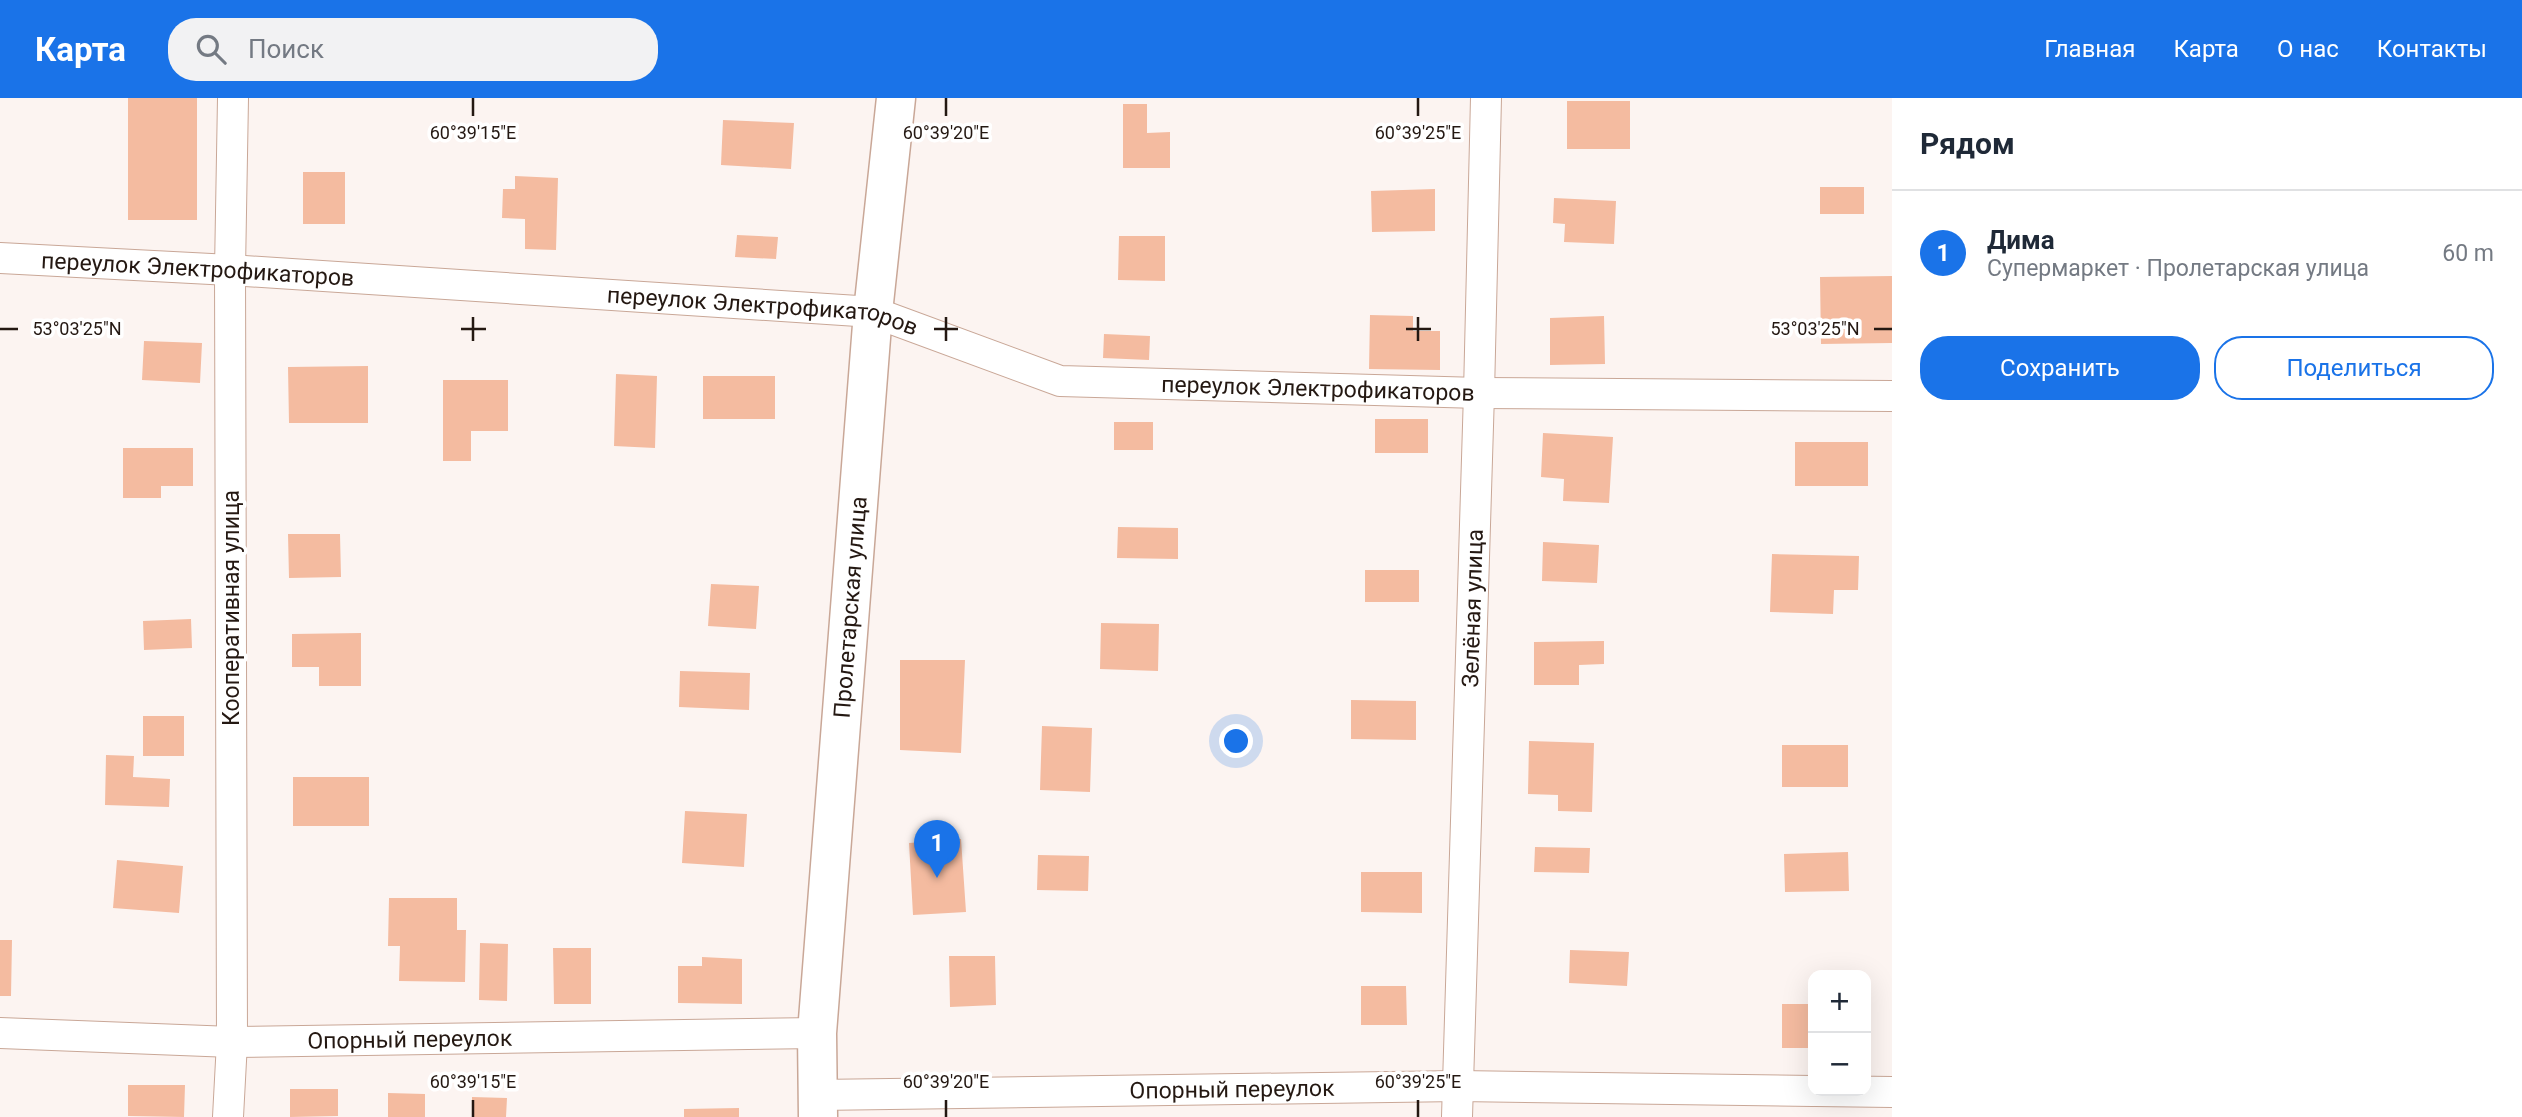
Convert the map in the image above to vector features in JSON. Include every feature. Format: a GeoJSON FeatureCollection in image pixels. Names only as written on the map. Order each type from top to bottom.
{"type":"FeatureCollection","features":[{"type":"Feature","properties":{"kind":"street","name":"Кооперативная улица"},"geometry":{"type":"LineString","coordinates":[[228,1117],[233,1042],[230,270],[233,98]]}},
{"type":"Feature","properties":{"kind":"street","name":"Пролетарская улица"},"geometry":{"type":"LineString","coordinates":[[818,1106],[817,1033],[873,312],[896,98]]}},
{"type":"Feature","properties":{"kind":"street","name":"Зелёная улица"},"geometry":{"type":"LineString","coordinates":[[1457,1117],[1486,98]]}},
{"type":"Feature","properties":{"kind":"street","name":"переулок Электрофикаторов"},"geometry":{"type":"LineString","coordinates":[[0,258],[230,270],[873,312],[1060,381],[1479,393],[1892,396]]}},
{"type":"Feature","properties":{"kind":"street","name":"Опорный переулок"},"geometry":{"type":"LineString","coordinates":[[0,1033],[233,1042],[817,1033]]}},
{"type":"Feature","properties":{"kind":"street","name":"Опорный переулок"},"geometry":{"type":"LineString","coordinates":[[818,1106],[1459,1086],[1808,1091]]}},
{"type":"Feature","properties":{"kind":"street","name":"Опорный переулок"},"geometry":{"type":"LineString","coordinates":[[1871,1092],[1892,1092]]}},
{"type":"Feature","properties":{"kind":"building"},"geometry":{"type":"Polygon","coordinates":[[[128,98],[197,98],[197,220],[128,220],[128,98]]]}},
{"type":"Feature","properties":{"kind":"building"},"geometry":{"type":"Polygon","coordinates":[[[1567,101],[1630,101],[1630,149],[1567,149],[1567,101]]]}},
{"type":"Feature","properties":{"kind":"building"},"geometry":{"type":"Polygon","coordinates":[[[1123,104],[1147,104],[1147,133],[1170,132],[1170,168],[1123,168],[1123,104]]]}},
{"type":"Feature","properties":{"kind":"building"},"geometry":{"type":"Polygon","coordinates":[[[723,120],[794,123],[791,169],[721,165],[723,120]]]}},
{"type":"Feature","properties":{"kind":"building"},"geometry":{"type":"Polygon","coordinates":[[[303,172],[345,172],[345,224],[303,224],[303,172]]]}},
{"type":"Feature","properties":{"kind":"building"},"geometry":{"type":"Polygon","coordinates":[[[515,176],[558,178],[556,250],[525,249],[525,219],[502,218],[503,189],[515,189],[515,176]]]}},
{"type":"Feature","properties":{"kind":"building"},"geometry":{"type":"Polygon","coordinates":[[[1820,187],[1864,187],[1864,214],[1820,214],[1820,187]]]}},
{"type":"Feature","properties":{"kind":"building"},"geometry":{"type":"Polygon","coordinates":[[[1435,189],[1435,231],[1372,232],[1371,191],[1435,189]]]}},
{"type":"Feature","properties":{"kind":"building"},"geometry":{"type":"Polygon","coordinates":[[[1554,198],[1616,201],[1614,244],[1564,242],[1565,224],[1553,223],[1554,198]]]}},
{"type":"Feature","properties":{"kind":"building"},"geometry":{"type":"Polygon","coordinates":[[[737,235],[778,237],[776,259],[735,257],[737,235]]]}},
{"type":"Feature","properties":{"kind":"building"},"geometry":{"type":"Polygon","coordinates":[[[1119,236],[1165,236],[1165,281],[1118,280],[1119,236]]]}},
{"type":"Feature","properties":{"kind":"building"},"geometry":{"type":"Polygon","coordinates":[[[1892,276],[1892,343],[1821,344],[1820,277],[1892,276]]]}},
{"type":"Feature","properties":{"kind":"building"},"geometry":{"type":"Polygon","coordinates":[[[1370,315],[1413,316],[1413,331],[1440,331],[1440,370],[1369,369],[1370,315]]]}},
{"type":"Feature","properties":{"kind":"building"},"geometry":{"type":"Polygon","coordinates":[[[1604,316],[1605,364],[1550,365],[1550,318],[1604,316]]]}},
{"type":"Feature","properties":{"kind":"building"},"geometry":{"type":"Polygon","coordinates":[[[1104,334],[1150,336],[1149,360],[1103,358],[1104,334]]]}},
{"type":"Feature","properties":{"kind":"building"},"geometry":{"type":"Polygon","coordinates":[[[144,341],[202,343],[200,383],[142,380],[144,341]]]}},
{"type":"Feature","properties":{"kind":"building"},"geometry":{"type":"Polygon","coordinates":[[[368,366],[368,423],[289,423],[288,367],[368,366]]]}},
{"type":"Feature","properties":{"kind":"building"},"geometry":{"type":"Polygon","coordinates":[[[616,374],[657,376],[655,448],[614,446],[616,374]]]}},
{"type":"Feature","properties":{"kind":"building"},"geometry":{"type":"Polygon","coordinates":[[[703,376],[775,376],[775,419],[703,419],[703,376]]]}},
{"type":"Feature","properties":{"kind":"building"},"geometry":{"type":"Polygon","coordinates":[[[443,380],[508,380],[508,431],[471,431],[471,461],[443,461],[443,380]]]}},
{"type":"Feature","properties":{"kind":"building"},"geometry":{"type":"Polygon","coordinates":[[[1375,419],[1428,419],[1428,453],[1375,453],[1375,419]]]}},
{"type":"Feature","properties":{"kind":"building"},"geometry":{"type":"Polygon","coordinates":[[[1114,422],[1153,422],[1153,450],[1114,450],[1114,422]]]}},
{"type":"Feature","properties":{"kind":"building"},"geometry":{"type":"Polygon","coordinates":[[[1543,433],[1613,437],[1609,503],[1563,501],[1564,479],[1541,477],[1543,433]]]}},
{"type":"Feature","properties":{"kind":"building"},"geometry":{"type":"Polygon","coordinates":[[[1795,442],[1868,442],[1868,486],[1795,486],[1795,442]]]}},
{"type":"Feature","properties":{"kind":"building"},"geometry":{"type":"Polygon","coordinates":[[[123,448],[193,448],[193,486],[161,486],[161,498],[123,498],[123,448]]]}},
{"type":"Feature","properties":{"kind":"building"},"geometry":{"type":"Polygon","coordinates":[[[1118,527],[1178,528],[1178,559],[1117,558],[1118,527]]]}},
{"type":"Feature","properties":{"kind":"building"},"geometry":{"type":"Polygon","coordinates":[[[288,534],[340,534],[341,577],[289,578],[288,534]]]}},
{"type":"Feature","properties":{"kind":"building"},"geometry":{"type":"Polygon","coordinates":[[[1543,542],[1599,545],[1597,583],[1542,581],[1543,542]]]}},
{"type":"Feature","properties":{"kind":"building"},"geometry":{"type":"Polygon","coordinates":[[[1772,554],[1859,556],[1858,590],[1834,590],[1833,614],[1770,612],[1772,554]]]}},
{"type":"Feature","properties":{"kind":"building"},"geometry":{"type":"Polygon","coordinates":[[[1365,570],[1419,570],[1419,602],[1365,602],[1365,570]]]}},
{"type":"Feature","properties":{"kind":"building"},"geometry":{"type":"Polygon","coordinates":[[[711,584],[759,586],[756,629],[708,626],[711,584]]]}},
{"type":"Feature","properties":{"kind":"building"},"geometry":{"type":"Polygon","coordinates":[[[191,619],[192,648],[144,650],[143,621],[191,619]]]}},
{"type":"Feature","properties":{"kind":"building"},"geometry":{"type":"Polygon","coordinates":[[[1101,623],[1159,624],[1158,671],[1100,669],[1101,623]]]}},
{"type":"Feature","properties":{"kind":"building"},"geometry":{"type":"Polygon","coordinates":[[[361,633],[361,686],[319,686],[319,667],[292,667],[292,634],[361,633]]]}},
{"type":"Feature","properties":{"kind":"building"},"geometry":{"type":"Polygon","coordinates":[[[1604,641],[1604,664],[1579,665],[1579,685],[1534,685],[1534,642],[1604,641]]]}},
{"type":"Feature","properties":{"kind":"building"},"geometry":{"type":"Polygon","coordinates":[[[900,660],[965,660],[961,753],[900,750],[900,660]]]}},
{"type":"Feature","properties":{"kind":"building"},"geometry":{"type":"Polygon","coordinates":[[[680,671],[750,673],[749,710],[679,707],[680,671]]]}},
{"type":"Feature","properties":{"kind":"building"},"geometry":{"type":"Polygon","coordinates":[[[1351,700],[1416,701],[1416,740],[1351,739],[1351,700]]]}},
{"type":"Feature","properties":{"kind":"building"},"geometry":{"type":"Polygon","coordinates":[[[143,716],[184,716],[184,756],[143,756],[143,716]]]}},
{"type":"Feature","properties":{"kind":"building"},"geometry":{"type":"Polygon","coordinates":[[[1042,726],[1092,728],[1090,792],[1040,790],[1042,726]]]}},
{"type":"Feature","properties":{"kind":"building"},"geometry":{"type":"Polygon","coordinates":[[[1529,741],[1594,743],[1592,812],[1558,811],[1558,795],[1528,794],[1529,741]]]}},
{"type":"Feature","properties":{"kind":"building"},"geometry":{"type":"Polygon","coordinates":[[[1782,745],[1848,745],[1848,787],[1782,787],[1782,745]]]}},
{"type":"Feature","properties":{"kind":"building"},"geometry":{"type":"Polygon","coordinates":[[[106,755],[134,756],[133,777],[170,779],[169,807],[105,805],[106,755]]]}},
{"type":"Feature","properties":{"kind":"building"},"geometry":{"type":"Polygon","coordinates":[[[293,777],[369,777],[369,826],[293,826],[293,777]]]}},
{"type":"Feature","properties":{"kind":"building"},"geometry":{"type":"Polygon","coordinates":[[[685,811],[747,814],[744,867],[682,863],[685,811]]]}},
{"type":"Feature","properties":{"kind":"building"},"geometry":{"type":"Polygon","coordinates":[[[961,839],[966,912],[913,915],[909,843],[961,839]]]}},
{"type":"Feature","properties":{"kind":"building"},"geometry":{"type":"Polygon","coordinates":[[[1535,847],[1590,848],[1589,873],[1534,872],[1535,847]]]}},
{"type":"Feature","properties":{"kind":"building"},"geometry":{"type":"Polygon","coordinates":[[[1848,852],[1849,891],[1785,892],[1784,854],[1848,852]]]}},
{"type":"Feature","properties":{"kind":"building"},"geometry":{"type":"Polygon","coordinates":[[[1038,855],[1089,856],[1088,891],[1037,890],[1038,855]]]}},
{"type":"Feature","properties":{"kind":"building"},"geometry":{"type":"Polygon","coordinates":[[[117,860],[183,866],[179,913],[113,908],[117,860]]]}},
{"type":"Feature","properties":{"kind":"building"},"geometry":{"type":"Polygon","coordinates":[[[1361,872],[1422,872],[1422,913],[1361,912],[1361,872]]]}},
{"type":"Feature","properties":{"kind":"building"},"geometry":{"type":"Polygon","coordinates":[[[389,898],[457,898],[457,930],[466,930],[465,982],[399,981],[400,946],[388,946],[389,898]]]}},
{"type":"Feature","properties":{"kind":"building"},"geometry":{"type":"Polygon","coordinates":[[[0,940],[12,940],[11,996],[0,996],[0,940]]]}},
{"type":"Feature","properties":{"kind":"building"},"geometry":{"type":"Polygon","coordinates":[[[480,943],[508,944],[507,1001],[479,1000],[480,943]]]}},
{"type":"Feature","properties":{"kind":"building"},"geometry":{"type":"Polygon","coordinates":[[[553,948],[591,948],[591,1004],[554,1004],[553,948]]]}},
{"type":"Feature","properties":{"kind":"building"},"geometry":{"type":"Polygon","coordinates":[[[1570,950],[1629,952],[1627,986],[1569,983],[1570,950]]]}},
{"type":"Feature","properties":{"kind":"building"},"geometry":{"type":"Polygon","coordinates":[[[949,956],[995,956],[996,1005],[950,1007],[949,956]]]}},
{"type":"Feature","properties":{"kind":"building"},"geometry":{"type":"Polygon","coordinates":[[[702,957],[742,959],[742,1004],[678,1003],[678,966],[702,966],[702,957]]]}},
{"type":"Feature","properties":{"kind":"building"},"geometry":{"type":"Polygon","coordinates":[[[1361,986],[1406,986],[1407,1025],[1361,1025],[1361,986]]]}},
{"type":"Feature","properties":{"kind":"building"},"geometry":{"type":"Polygon","coordinates":[[[1782,1004],[1808,1004],[1808,1048],[1782,1048],[1782,1004]]]}},
{"type":"Feature","properties":{"kind":"building"},"geometry":{"type":"Polygon","coordinates":[[[128,1085],[185,1085],[184,1117],[128,1116],[128,1085]]]}},
{"type":"Feature","properties":{"kind":"building"},"geometry":{"type":"Polygon","coordinates":[[[290,1089],[338,1089],[338,1116],[290,1117],[290,1089]]]}},
{"type":"Feature","properties":{"kind":"building"},"geometry":{"type":"Polygon","coordinates":[[[388,1093],[425,1094],[425,1117],[388,1117],[388,1093]]]}},
{"type":"Feature","properties":{"kind":"building"},"geometry":{"type":"Polygon","coordinates":[[[472,1097],[507,1098],[506,1117],[472,1117],[472,1097]]]}},
{"type":"Feature","properties":{"kind":"building"},"geometry":{"type":"Polygon","coordinates":[[[739,1108],[739,1117],[684,1117],[684,1109],[739,1108]]]}},
{"type":"Feature","properties":{"kind":"place","name":"Дима"},"geometry":{"type":"Point","coordinates":[937,878]}}]}
